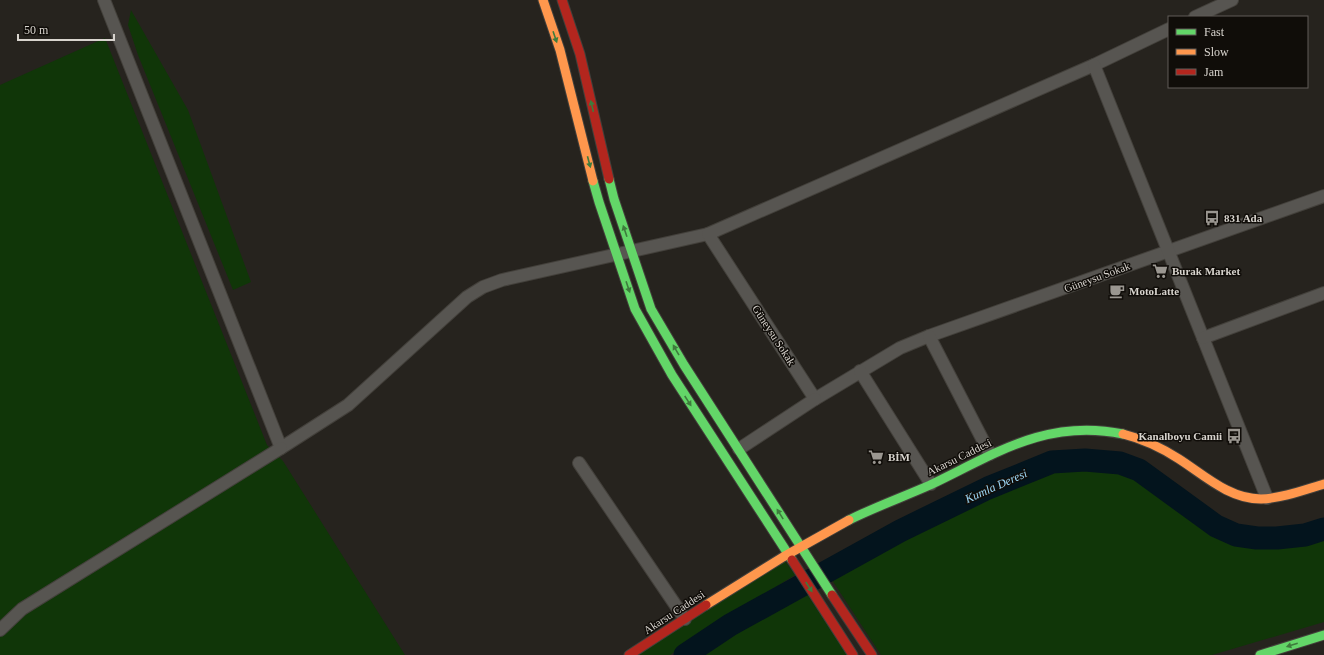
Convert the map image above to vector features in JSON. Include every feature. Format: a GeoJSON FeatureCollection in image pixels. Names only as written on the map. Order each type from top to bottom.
{"type":"FeatureCollection","features":[{"type":"Feature","properties":{"kind":"main road"},"geometry":{"type":"LineString","coordinates":[[543,0],[560,50],[599,202],[635,309],[672,375],[852,654]]}},
{"type":"Feature","properties":{"kind":"main road"},"geometry":{"type":"LineString","coordinates":[[562,0],[580,54],[614,199],[651,309],[684,365],[739,449],[800,547],[872,655]]}},
{"type":"Feature","properties":{"kind":"main road","name":"Akarsu Caddesi"},"geometry":{"type":"LineString","coordinates":[[629,655],[800,547],[838,526],[931,484],[990,454],[1020,442],[1076,431],[1121,433],[1142,440],[1168,452],[1231,491],[1254,498],[1277,497],[1324,484]]}},
{"type":"Feature","properties":{"kind":"main road"},"geometry":{"type":"LineString","coordinates":[[1260,655],[1324,635]]}},
{"type":"Feature","properties":{"kind":"street"},"geometry":{"type":"LineString","coordinates":[[104,0],[281,448]]}},
{"type":"Feature","properties":{"kind":"street"},"geometry":{"type":"LineString","coordinates":[[1197,16],[1232,0]]}},
{"type":"Feature","properties":{"kind":"street"},"geometry":{"type":"LineString","coordinates":[[0,630],[22,609],[348,405],[455,307],[483,287],[502,280],[708,234],[1094,65],[1168,30]]}},
{"type":"Feature","properties":{"kind":"street"},"geometry":{"type":"LineString","coordinates":[[1094,65],[1267,498]]}},
{"type":"Feature","properties":{"kind":"street","name":"Güneysu Sokak"},"geometry":{"type":"LineString","coordinates":[[708,234],[815,399],[900,348],[929,336],[1324,196]]}},
{"type":"Feature","properties":{"kind":"street"},"geometry":{"type":"LineString","coordinates":[[1203,338],[1323,297]]}},
{"type":"Feature","properties":{"kind":"street"},"geometry":{"type":"LineString","coordinates":[[929,336],[990,454]]}},
{"type":"Feature","properties":{"kind":"street"},"geometry":{"type":"LineString","coordinates":[[860,371],[931,484]]}},
{"type":"Feature","properties":{"kind":"street"},"geometry":{"type":"LineString","coordinates":[[739,449],[815,399]]}},
{"type":"Feature","properties":{"kind":"street"},"geometry":{"type":"LineString","coordinates":[[579,463],[685,619]]}},
{"type":"Feature","properties":{"kind":"green space"},"geometry":{"type":"Polygon","coordinates":[[[131,10],[188,110],[251,282],[233,290],[138,55],[128,25],[131,10]]]}},
{"type":"Feature","properties":{"kind":"green space"},"geometry":{"type":"Polygon","coordinates":[[[105,38],[267,445],[283,461],[405,655],[0,655],[0,85],[105,38]]]}},
{"type":"Feature","properties":{"kind":"green space"},"geometry":{"type":"Polygon","coordinates":[[[1054,468],[1115,468],[1134,476],[1213,531],[1236,541],[1267,545],[1298,542],[1324,537],[1324,622],[1212,655],[881,655],[832,580],[985,496],[1054,468]]]}},
{"type":"Feature","properties":{"kind":"green space"},"geometry":{"type":"Polygon","coordinates":[[[783,558],[795,575],[670,655],[629,655],[783,558]]]}},
{"type":"Feature","properties":{"kind":"green space"},"geometry":{"type":"Polygon","coordinates":[[[807,594],[847,655],[698,655],[743,628],[807,594]]]}},
{"type":"Feature","properties":{"kind":"waterway","name":"Kumla Deresi"},"geometry":{"type":"LineString","coordinates":[[685,655],[730,625],[900,531],[988,488],[1052,462],[1085,460],[1120,463],[1139,470],[1216,526],[1236,535],[1257,538],[1277,538],[1305,535],[1324,529]]}},
{"type":"Feature","properties":{"kind":"traffic: fast"},"geometry":{"type":"LineString","coordinates":[[609,179],[614,199],[651,309],[684,365],[832,595]]}},
{"type":"Feature","properties":{"kind":"traffic: fast"},"geometry":{"type":"LineString","coordinates":[[593,181],[635,309],[672,375],[792,560]]}},
{"type":"Feature","properties":{"kind":"traffic: fast"},"geometry":{"type":"LineString","coordinates":[[849,520],[930,485],[1022,442],[1046,435],[1070,431],[1096,430],[1123,434]]}},
{"type":"Feature","properties":{"kind":"traffic: fast"},"geometry":{"type":"LineString","coordinates":[[1260,655],[1324,635]]}},
{"type":"Feature","properties":{"kind":"traffic: slow"},"geometry":{"type":"LineString","coordinates":[[543,0],[560,50],[593,181]]}},
{"type":"Feature","properties":{"kind":"traffic: slow"},"geometry":{"type":"LineString","coordinates":[[1123,434],[1138,438],[1159,448],[1179,459],[1217,485],[1228,491],[1249,498],[1261,499],[1277,497],[1324,484]]}},
{"type":"Feature","properties":{"kind":"traffic: slow"},"geometry":{"type":"LineString","coordinates":[[706,605],[783,557],[849,520]]}},
{"type":"Feature","properties":{"kind":"traffic: jam"},"geometry":{"type":"LineString","coordinates":[[562,0],[580,54],[609,179]]}},
{"type":"Feature","properties":{"kind":"traffic: jam"},"geometry":{"type":"LineString","coordinates":[[792,560],[853,655]]}},
{"type":"Feature","properties":{"kind":"traffic: jam"},"geometry":{"type":"LineString","coordinates":[[832,595],[872,655]]}},
{"type":"Feature","properties":{"kind":"traffic: jam"},"geometry":{"type":"LineString","coordinates":[[629,655],[706,605]]}},
{"type":"Feature","properties":{"kind":"place","name":"831 Ada"},"geometry":{"type":"Point","coordinates":[1212,218]}},
{"type":"Feature","properties":{"kind":"place","name":"Burak Market"},"geometry":{"type":"Point","coordinates":[1160,271]}},
{"type":"Feature","properties":{"kind":"place","name":"MotoLatte"},"geometry":{"type":"Point","coordinates":[1117,291]}},
{"type":"Feature","properties":{"kind":"place","name":"Kanalboyu Camii"},"geometry":{"type":"Point","coordinates":[1234,436]}},
{"type":"Feature","properties":{"kind":"place","name":"BİM"},"geometry":{"type":"Point","coordinates":[876,457]}}]}
